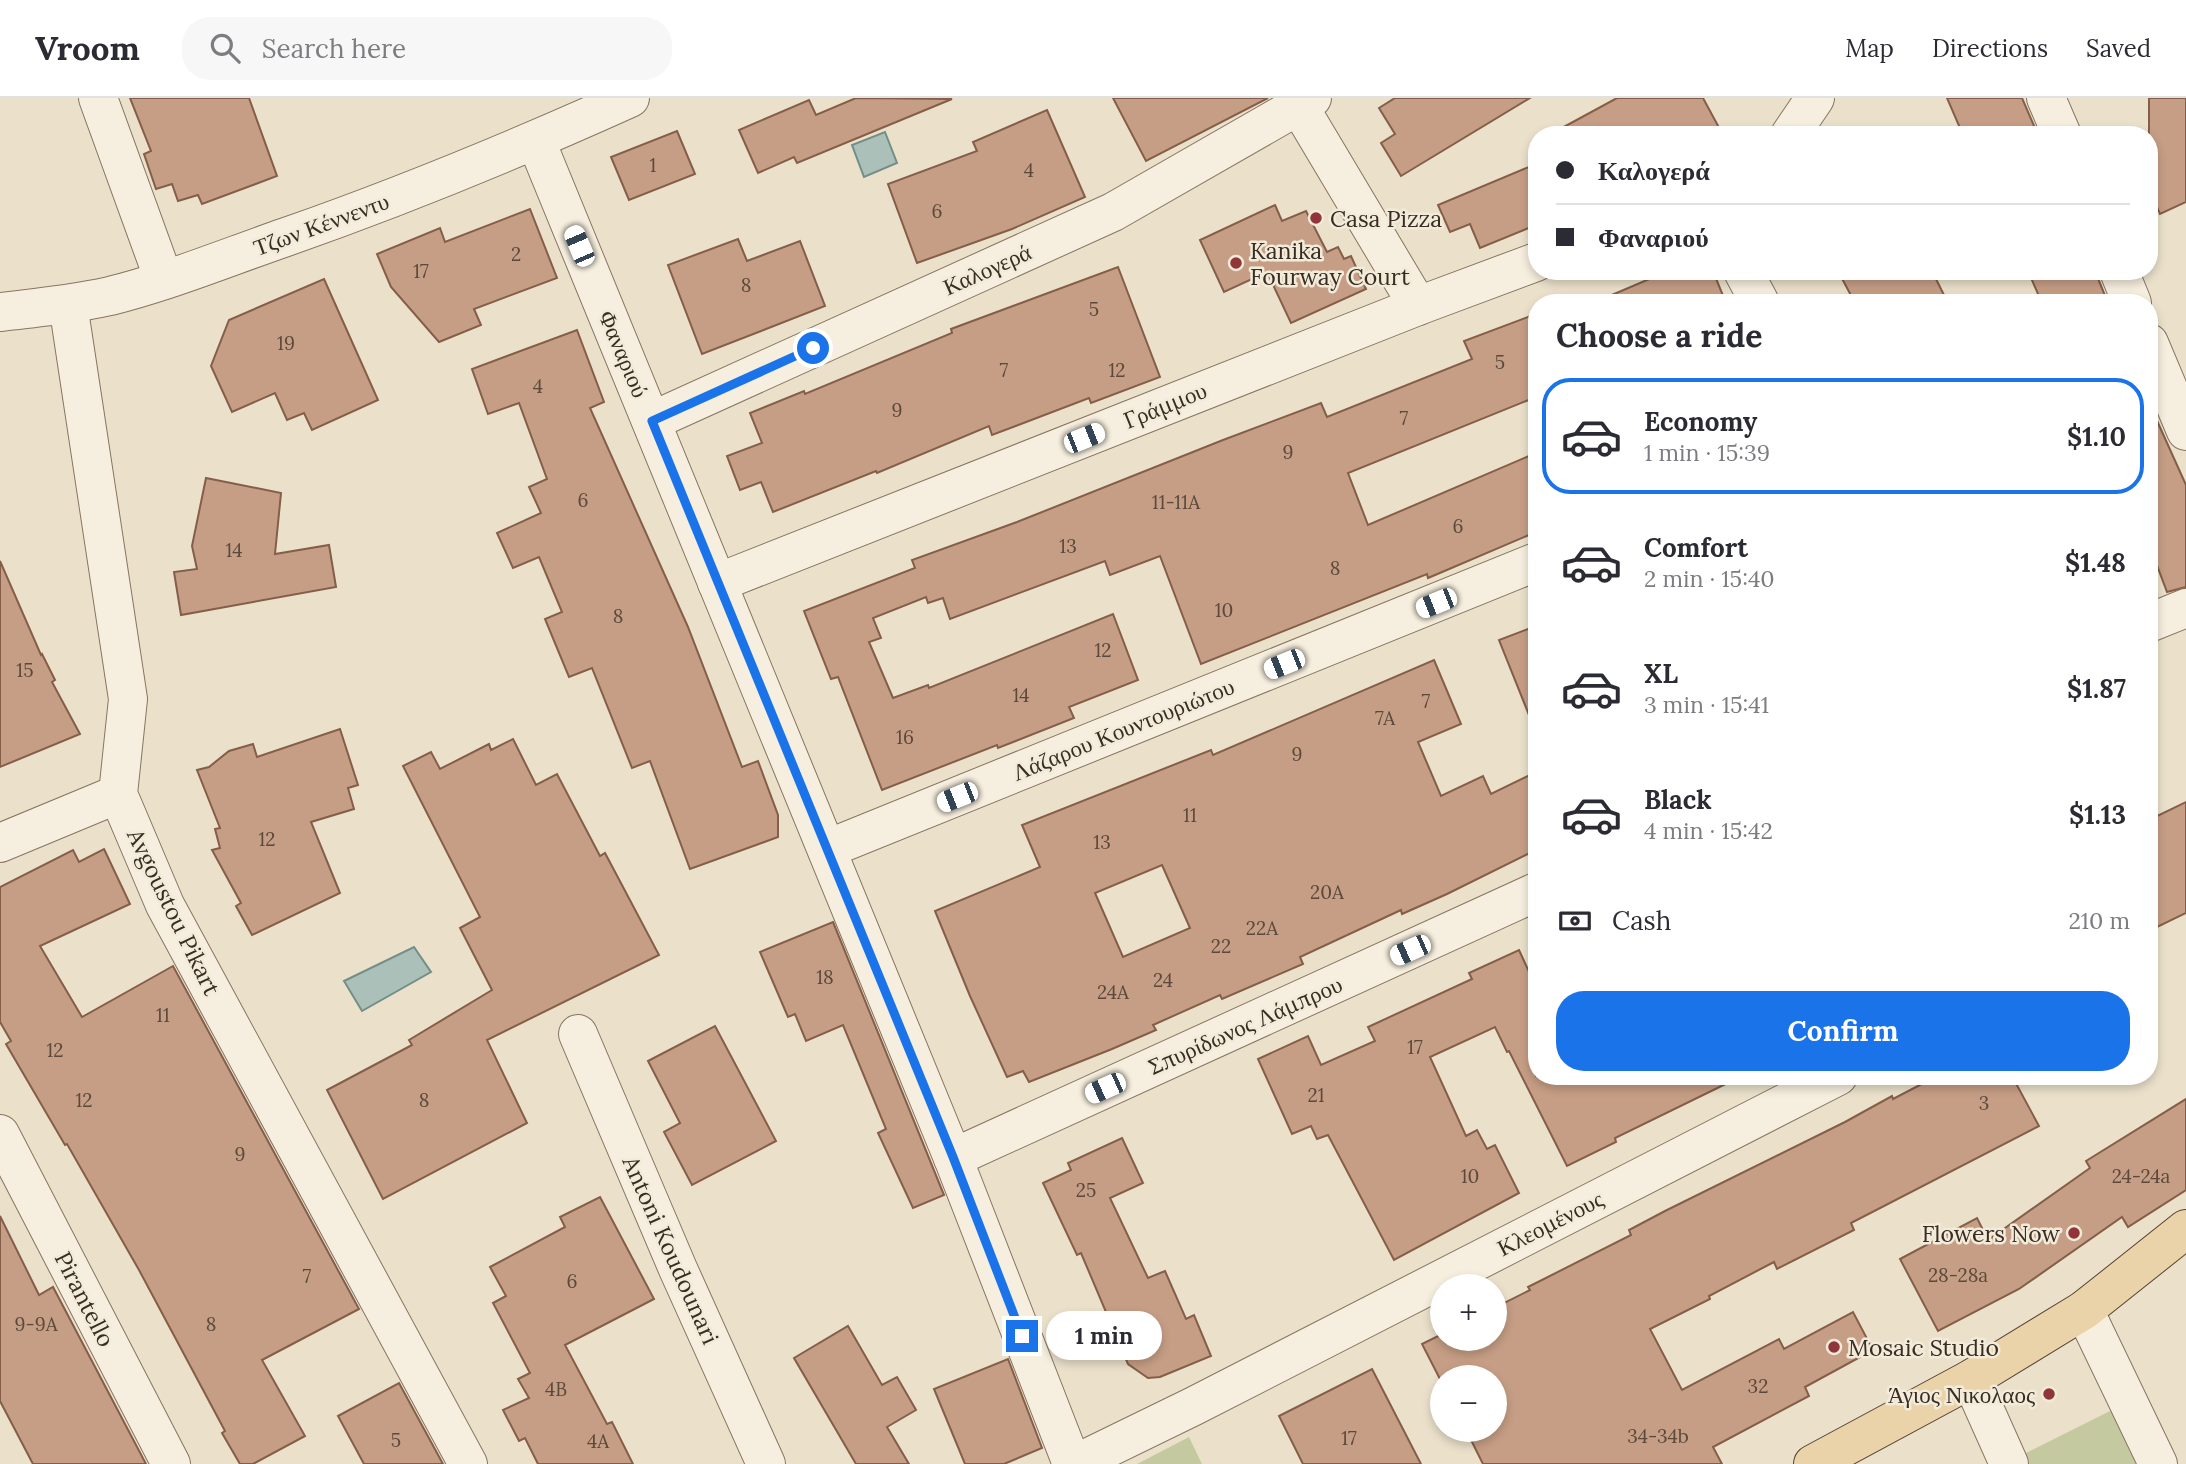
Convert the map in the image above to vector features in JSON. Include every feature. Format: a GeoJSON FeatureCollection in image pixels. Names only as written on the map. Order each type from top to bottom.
{"type":"FeatureCollection","features":[{"type":"Feature","properties":{"kind":"main road"},"geometry":{"type":"LineString","coordinates":[[1813,1464],[1971,1379],[2084,1310],[2186,1229]]}},
{"type":"Feature","properties":{"kind":"street"},"geometry":{"type":"LineString","coordinates":[[98,98],[164,280]]}},
{"type":"Feature","properties":{"kind":"street","name":"Τζων Κέννεντυ"},"geometry":{"type":"LineString","coordinates":[[0,312],[110,296],[164,280],[344,216],[536,141],[630,98]]}},
{"type":"Feature","properties":{"kind":"street"},"geometry":{"type":"LineString","coordinates":[[1796,126],[1815,98]]}},
{"type":"Feature","properties":{"kind":"street"},"geometry":{"type":"LineString","coordinates":[[2046,98],[2058,126]]}},
{"type":"Feature","properties":{"kind":"street"},"geometry":{"type":"LineString","coordinates":[[1302,101],[1418,306]]}},
{"type":"Feature","properties":{"kind":"street","name":"Καλογερά"},"geometry":{"type":"LineString","coordinates":[[652,421],[1113,212],[1302,101]]}},
{"type":"Feature","properties":{"kind":"street","name":"Φαναριού"},"geometry":{"type":"LineString","coordinates":[[536,141],[953,1157],[1073,1464]]}},
{"type":"Feature","properties":{"kind":"street","name":"Γράμμου"},"geometry":{"type":"LineString","coordinates":[[717,583],[1528,265]]}},
{"type":"Feature","properties":{"kind":"street","name":"Avgoustou Pikart"},"geometry":{"type":"LineString","coordinates":[[68,304],[128,699],[118,794],[165,905],[468,1464]]}},
{"type":"Feature","properties":{"kind":"street"},"geometry":{"type":"LineString","coordinates":[[2158,364],[2186,431]]}},
{"type":"Feature","properties":{"kind":"street","name":"Λάζαρου Κουντουριώτου"},"geometry":{"type":"LineString","coordinates":[[827,849],[1528,565]]}},
{"type":"Feature","properties":{"kind":"street"},"geometry":{"type":"LineString","coordinates":[[2158,619],[2186,608]]}},
{"type":"Feature","properties":{"kind":"street"},"geometry":{"type":"LineString","coordinates":[[0,843],[118,794]]}},
{"type":"Feature","properties":{"kind":"street","name":"Σπυρίδωνος Λάμπρου"},"geometry":{"type":"LineString","coordinates":[[953,1157],[1528,896]]}},
{"type":"Feature","properties":{"kind":"street","name":"Antoni Koudounari"},"geometry":{"type":"LineString","coordinates":[[578,1034],[678,1269],[766,1464]]}},
{"type":"Feature","properties":{"kind":"street","name":"Κλεομένους"},"geometry":{"type":"LineString","coordinates":[[1073,1464],[1194,1406],[1820,1085]]}},
{"type":"Feature","properties":{"kind":"street","name":"Pirantello"},"geometry":{"type":"LineString","coordinates":[[0,1134],[171,1464]]}},
{"type":"Feature","properties":{"kind":"street"},"geometry":{"type":"LineString","coordinates":[[2084,1310],[2158,1464]]}},
{"type":"Feature","properties":{"kind":"street"},"geometry":{"type":"LineString","coordinates":[[1971,1379],[2008,1464]]}},
{"type":"Feature","properties":{"kind":"green space"},"geometry":{"type":"Polygon","coordinates":[[[2116,1408],[2138,1464],[2028,1464],[2024,1454],[2116,1408]]]}},
{"type":"Feature","properties":{"kind":"green space"},"geometry":{"type":"Polygon","coordinates":[[[1189,1437],[1202,1464],[1137,1464],[1189,1437]]]}},
{"type":"Feature","properties":{"kind":"water"},"geometry":{"type":"Polygon","coordinates":[[[885,132],[897,163],[864,177],[852,145],[885,132]]]}},
{"type":"Feature","properties":{"kind":"water"},"geometry":{"type":"Polygon","coordinates":[[[414,947],[431,972],[362,1011],[344,981],[414,947]]]}},
{"type":"Feature","properties":{"kind":"building"},"geometry":{"type":"Polygon","coordinates":[[[130,98],[249,98],[277,176],[202,204],[198,195],[178,201],[172,184],[156,189],[144,154],[151,151],[130,98]]]}},
{"type":"Feature","properties":{"kind":"building"},"geometry":{"type":"Polygon","coordinates":[[[856,98],[952,99],[797,163],[794,157],[758,173],[739,130],[809,100],[816,115],[856,98]]]}},
{"type":"Feature","properties":{"kind":"building"},"geometry":{"type":"Polygon","coordinates":[[[1113,98],[1268,98],[1146,161],[1113,98]]]}},
{"type":"Feature","properties":{"kind":"building"},"geometry":{"type":"Polygon","coordinates":[[[1395,98],[1530,98],[1401,176],[1381,143],[1395,134],[1379,108],[1395,98]]]}},
{"type":"Feature","properties":{"kind":"building"},"geometry":{"type":"Polygon","coordinates":[[[1617,98],[1703,98],[1718,126],[1566,126],[1617,98]]]}},
{"type":"Feature","properties":{"kind":"building"},"geometry":{"type":"Polygon","coordinates":[[[1947,98],[2022,98],[2034,126],[1959,126],[1947,98]]]}},
{"type":"Feature","properties":{"kind":"building"},"geometry":{"type":"Polygon","coordinates":[[[2149,98],[2186,98],[2186,202],[2160,214],[2158,126],[2149,126],[2149,98]]]}},
{"type":"Feature","properties":{"kind":"building"},"geometry":{"type":"Polygon","coordinates":[[[1047,110],[1085,197],[1012,229],[917,263],[888,184],[977,151],[973,142],[1047,110]]]}},
{"type":"Feature","properties":{"kind":"building"},"geometry":{"type":"Polygon","coordinates":[[[677,131],[695,174],[629,200],[611,157],[677,131]]]}},
{"type":"Feature","properties":{"kind":"building"},"geometry":{"type":"Polygon","coordinates":[[[1528,167],[1528,228],[1480,248],[1470,224],[1450,232],[1438,205],[1528,167]]]}},
{"type":"Feature","properties":{"kind":"building","name":"Kanika Fourway Court"},"geometry":{"type":"Polygon","coordinates":[[[1275,205],[1282,221],[1306,211],[1327,252],[1338,247],[1344,259],[1351,256],[1366,289],[1291,323],[1267,272],[1224,292],[1200,240],[1275,205]]]}},
{"type":"Feature","properties":{"kind":"building"},"geometry":{"type":"Polygon","coordinates":[[[530,209],[557,278],[474,309],[481,325],[439,342],[391,287],[377,254],[440,228],[445,242],[530,209]]]}},
{"type":"Feature","properties":{"kind":"building"},"geometry":{"type":"Polygon","coordinates":[[[738,239],[747,261],[800,241],[825,306],[702,354],[668,265],[738,239]]]}},
{"type":"Feature","properties":{"kind":"building"},"geometry":{"type":"Polygon","coordinates":[[[1118,267],[1160,377],[1091,403],[1089,398],[992,435],[989,426],[877,473],[876,471],[773,512],[761,482],[740,490],[727,456],[762,443],[750,413],[804,391],[805,394],[952,333],[951,329],[1118,267]]]}},
{"type":"Feature","properties":{"kind":"building"},"geometry":{"type":"Polygon","coordinates":[[[324,279],[378,400],[312,430],[304,413],[287,420],[275,393],[232,412],[211,366],[229,320],[324,279]]]}},
{"type":"Feature","properties":{"kind":"building"},"geometry":{"type":"Polygon","coordinates":[[[1647,280],[1717,280],[1722,294],[1614,294],[1647,280]]]}},
{"type":"Feature","properties":{"kind":"building"},"geometry":{"type":"Polygon","coordinates":[[[1843,280],[1936,280],[1944,294],[1850,294],[1843,280]]]}},
{"type":"Feature","properties":{"kind":"building"},"geometry":{"type":"Polygon","coordinates":[[[2032,280],[2099,280],[2104,294],[2038,294],[2032,280]]]}},
{"type":"Feature","properties":{"kind":"building"},"geometry":{"type":"Polygon","coordinates":[[[1528,317],[1528,400],[1348,473],[1368,525],[1528,456],[1528,535],[1428,578],[1427,574],[1201,664],[1160,556],[1110,575],[1105,561],[950,619],[943,598],[928,603],[926,597],[873,618],[881,638],[869,642],[893,698],[928,685],[929,688],[1113,614],[1138,680],[1069,707],[1074,718],[882,790],[838,677],[831,679],[804,611],[915,568],[912,560],[1017,522],[1321,403],[1327,417],[1472,359],[1464,341],[1528,317]]]}},
{"type":"Feature","properties":{"kind":"building"},"geometry":{"type":"Polygon","coordinates":[[[577,330],[604,402],[590,408],[688,627],[742,767],[758,761],[778,815],[778,837],[690,869],[650,761],[632,768],[592,668],[569,677],[545,619],[562,612],[539,557],[513,568],[497,533],[541,513],[529,487],[547,479],[519,403],[488,414],[472,369],[577,330]]]}},
{"type":"Feature","properties":{"kind":"building"},"geometry":{"type":"Polygon","coordinates":[[[2158,423],[2186,485],[2186,587],[2167,592],[2158,568],[2158,423]]]}},
{"type":"Feature","properties":{"kind":"building"},"geometry":{"type":"Polygon","coordinates":[[[206,478],[281,493],[275,554],[329,545],[336,587],[181,615],[174,572],[197,569],[192,546],[206,478]]]}},
{"type":"Feature","properties":{"kind":"building"},"geometry":{"type":"Polygon","coordinates":[[[0,561],[41,655],[55,680],[52,682],[80,734],[0,767],[0,561]]]}},
{"type":"Feature","properties":{"kind":"building"},"geometry":{"type":"Polygon","coordinates":[[[1528,629],[1528,712],[1499,640],[1528,629]]]}},
{"type":"Feature","properties":{"kind":"building"},"geometry":{"type":"Polygon","coordinates":[[[1434,660],[1461,724],[1418,742],[1441,796],[1483,776],[1491,794],[1528,776],[1528,854],[1447,894],[1402,914],[1401,910],[1300,957],[1303,964],[1222,999],[1220,995],[1153,1025],[1156,1030],[1112,1049],[1029,1082],[1023,1071],[1007,1077],[935,911],[1040,867],[1022,825],[1211,750],[1213,755],[1434,660]],[[1162,865],[1095,893],[1123,957],[1190,928],[1162,865]]]}},
{"type":"Feature","properties":{"kind":"building"},"geometry":{"type":"Polygon","coordinates":[[[340,729],[358,785],[348,788],[354,809],[311,822],[340,893],[252,935],[236,906],[241,903],[212,850],[220,848],[215,829],[220,828],[197,770],[209,767],[229,751],[253,744],[257,757],[340,729]]]}},
{"type":"Feature","properties":{"kind":"building"},"geometry":{"type":"Polygon","coordinates":[[[513,739],[536,785],[557,774],[600,856],[605,853],[659,955],[487,1040],[527,1123],[383,1199],[327,1090],[412,1045],[409,1040],[492,990],[460,928],[480,917],[403,766],[431,752],[440,769],[489,744],[491,750],[513,739]]]}},
{"type":"Feature","properties":{"kind":"building"},"geometry":{"type":"Polygon","coordinates":[[[2186,802],[2186,913],[2158,927],[2158,816],[2186,802]]]}},
{"type":"Feature","properties":{"kind":"building"},"geometry":{"type":"Polygon","coordinates":[[[104,849],[130,904],[40,946],[82,1017],[173,966],[359,1309],[262,1360],[305,1436],[253,1464],[240,1464],[222,1433],[225,1431],[139,1270],[6,1044],[11,1041],[0,1022],[0,887],[73,850],[79,862],[104,849]]]}},
{"type":"Feature","properties":{"kind":"building"},"geometry":{"type":"Polygon","coordinates":[[[833,922],[944,1195],[913,1208],[878,1133],[886,1129],[843,1025],[806,1041],[795,1014],[788,1017],[760,952],[833,922]]]}},
{"type":"Feature","properties":{"kind":"building"},"geometry":{"type":"Polygon","coordinates":[[[1519,950],[1528,970],[1528,1085],[1724,1085],[1615,1138],[1616,1142],[1567,1166],[1495,1027],[1430,1057],[1466,1136],[1477,1130],[1487,1149],[1495,1145],[1519,1193],[1394,1260],[1328,1135],[1317,1139],[1311,1126],[1292,1134],[1258,1059],[1308,1036],[1321,1065],[1375,1041],[1368,1027],[1472,979],[1469,973],[1519,950]]]}},
{"type":"Feature","properties":{"kind":"building"},"geometry":{"type":"Polygon","coordinates":[[[715,1026],[776,1141],[692,1185],[664,1132],[680,1123],[648,1061],[715,1026]]]}},
{"type":"Feature","properties":{"kind":"building"},"geometry":{"type":"Polygon","coordinates":[[[1920,1085],[2017,1085],[2039,1126],[1851,1223],[1854,1230],[1777,1269],[1774,1262],[1709,1296],[1710,1299],[1650,1329],[1682,1390],[1779,1339],[1784,1349],[1853,1312],[1873,1350],[1805,1387],[1809,1396],[1713,1447],[1722,1464],[1483,1464],[1472,1442],[1507,1442],[1507,1365],[1433,1365],[1422,1344],[1430,1340],[1430,1351],[1507,1351],[1507,1302],[1530,1290],[1528,1287],[1631,1235],[1629,1230],[1665,1211],[1892,1096],[1893,1099],[1920,1085]]]}},
{"type":"Feature","properties":{"kind":"building"},"geometry":{"type":"Polygon","coordinates":[[[2186,1099],[2186,1190],[2128,1227],[2122,1217],[2019,1289],[1938,1331],[1900,1259],[1977,1218],[1988,1240],[2090,1168],[2086,1161],[2186,1099]]]}},
{"type":"Feature","properties":{"kind":"building"},"geometry":{"type":"Polygon","coordinates":[[[1122,1138],[1143,1183],[1110,1198],[1148,1278],[1165,1271],[1186,1319],[1194,1315],[1211,1356],[1160,1377],[1148,1378],[1128,1364],[1081,1253],[1077,1255],[1043,1183],[1071,1170],[1068,1163],[1122,1138]]]}},
{"type":"Feature","properties":{"kind":"building"},"geometry":{"type":"Polygon","coordinates":[[[600,1197],[654,1299],[565,1345],[607,1424],[612,1422],[633,1464],[538,1464],[525,1438],[519,1441],[503,1410],[529,1398],[518,1379],[530,1373],[493,1303],[506,1296],[490,1267],[565,1227],[560,1217],[600,1197]]]}},
{"type":"Feature","properties":{"kind":"building"},"geometry":{"type":"Polygon","coordinates":[[[0,1216],[39,1295],[53,1287],[146,1464],[33,1464],[0,1401],[0,1216]]]}},
{"type":"Feature","properties":{"kind":"building"},"geometry":{"type":"Polygon","coordinates":[[[848,1326],[882,1385],[897,1377],[916,1410],[887,1427],[909,1464],[856,1464],[794,1358],[848,1326]]]}},
{"type":"Feature","properties":{"kind":"building"},"geometry":{"type":"Polygon","coordinates":[[[1008,1359],[1042,1448],[1004,1464],[965,1464],[934,1389],[1008,1359]]]}},
{"type":"Feature","properties":{"kind":"building"},"geometry":{"type":"Polygon","coordinates":[[[1372,1369],[1421,1464],[1303,1464],[1279,1416],[1372,1369]]]}},
{"type":"Feature","properties":{"kind":"building"},"geometry":{"type":"Polygon","coordinates":[[[399,1383],[443,1464],[364,1464],[338,1416],[399,1383]]]}},
{"type":"Feature","properties":{"kind":"place","name":"Casa Pizza"},"geometry":{"type":"Point","coordinates":[1316,218]}},
{"type":"Feature","properties":{"kind":"place","name":"Kanika Fourway Court"},"geometry":{"type":"Point","coordinates":[1236,263]}},
{"type":"Feature","properties":{"kind":"place","name":"Flowers Now"},"geometry":{"type":"Point","coordinates":[2074,1233]}},
{"type":"Feature","properties":{"kind":"place","name":"Mosaic Studio"},"geometry":{"type":"Point","coordinates":[1834,1347]}},
{"type":"Feature","properties":{"kind":"place","name":"Άγιος Νικολαος"},"geometry":{"type":"Point","coordinates":[2049,1394]}},
{"type":"Feature","properties":{"kind":"route"},"geometry":{"type":"LineString","coordinates":[[813,348],[652,421],[953,1157],[1022,1336]]}}]}
